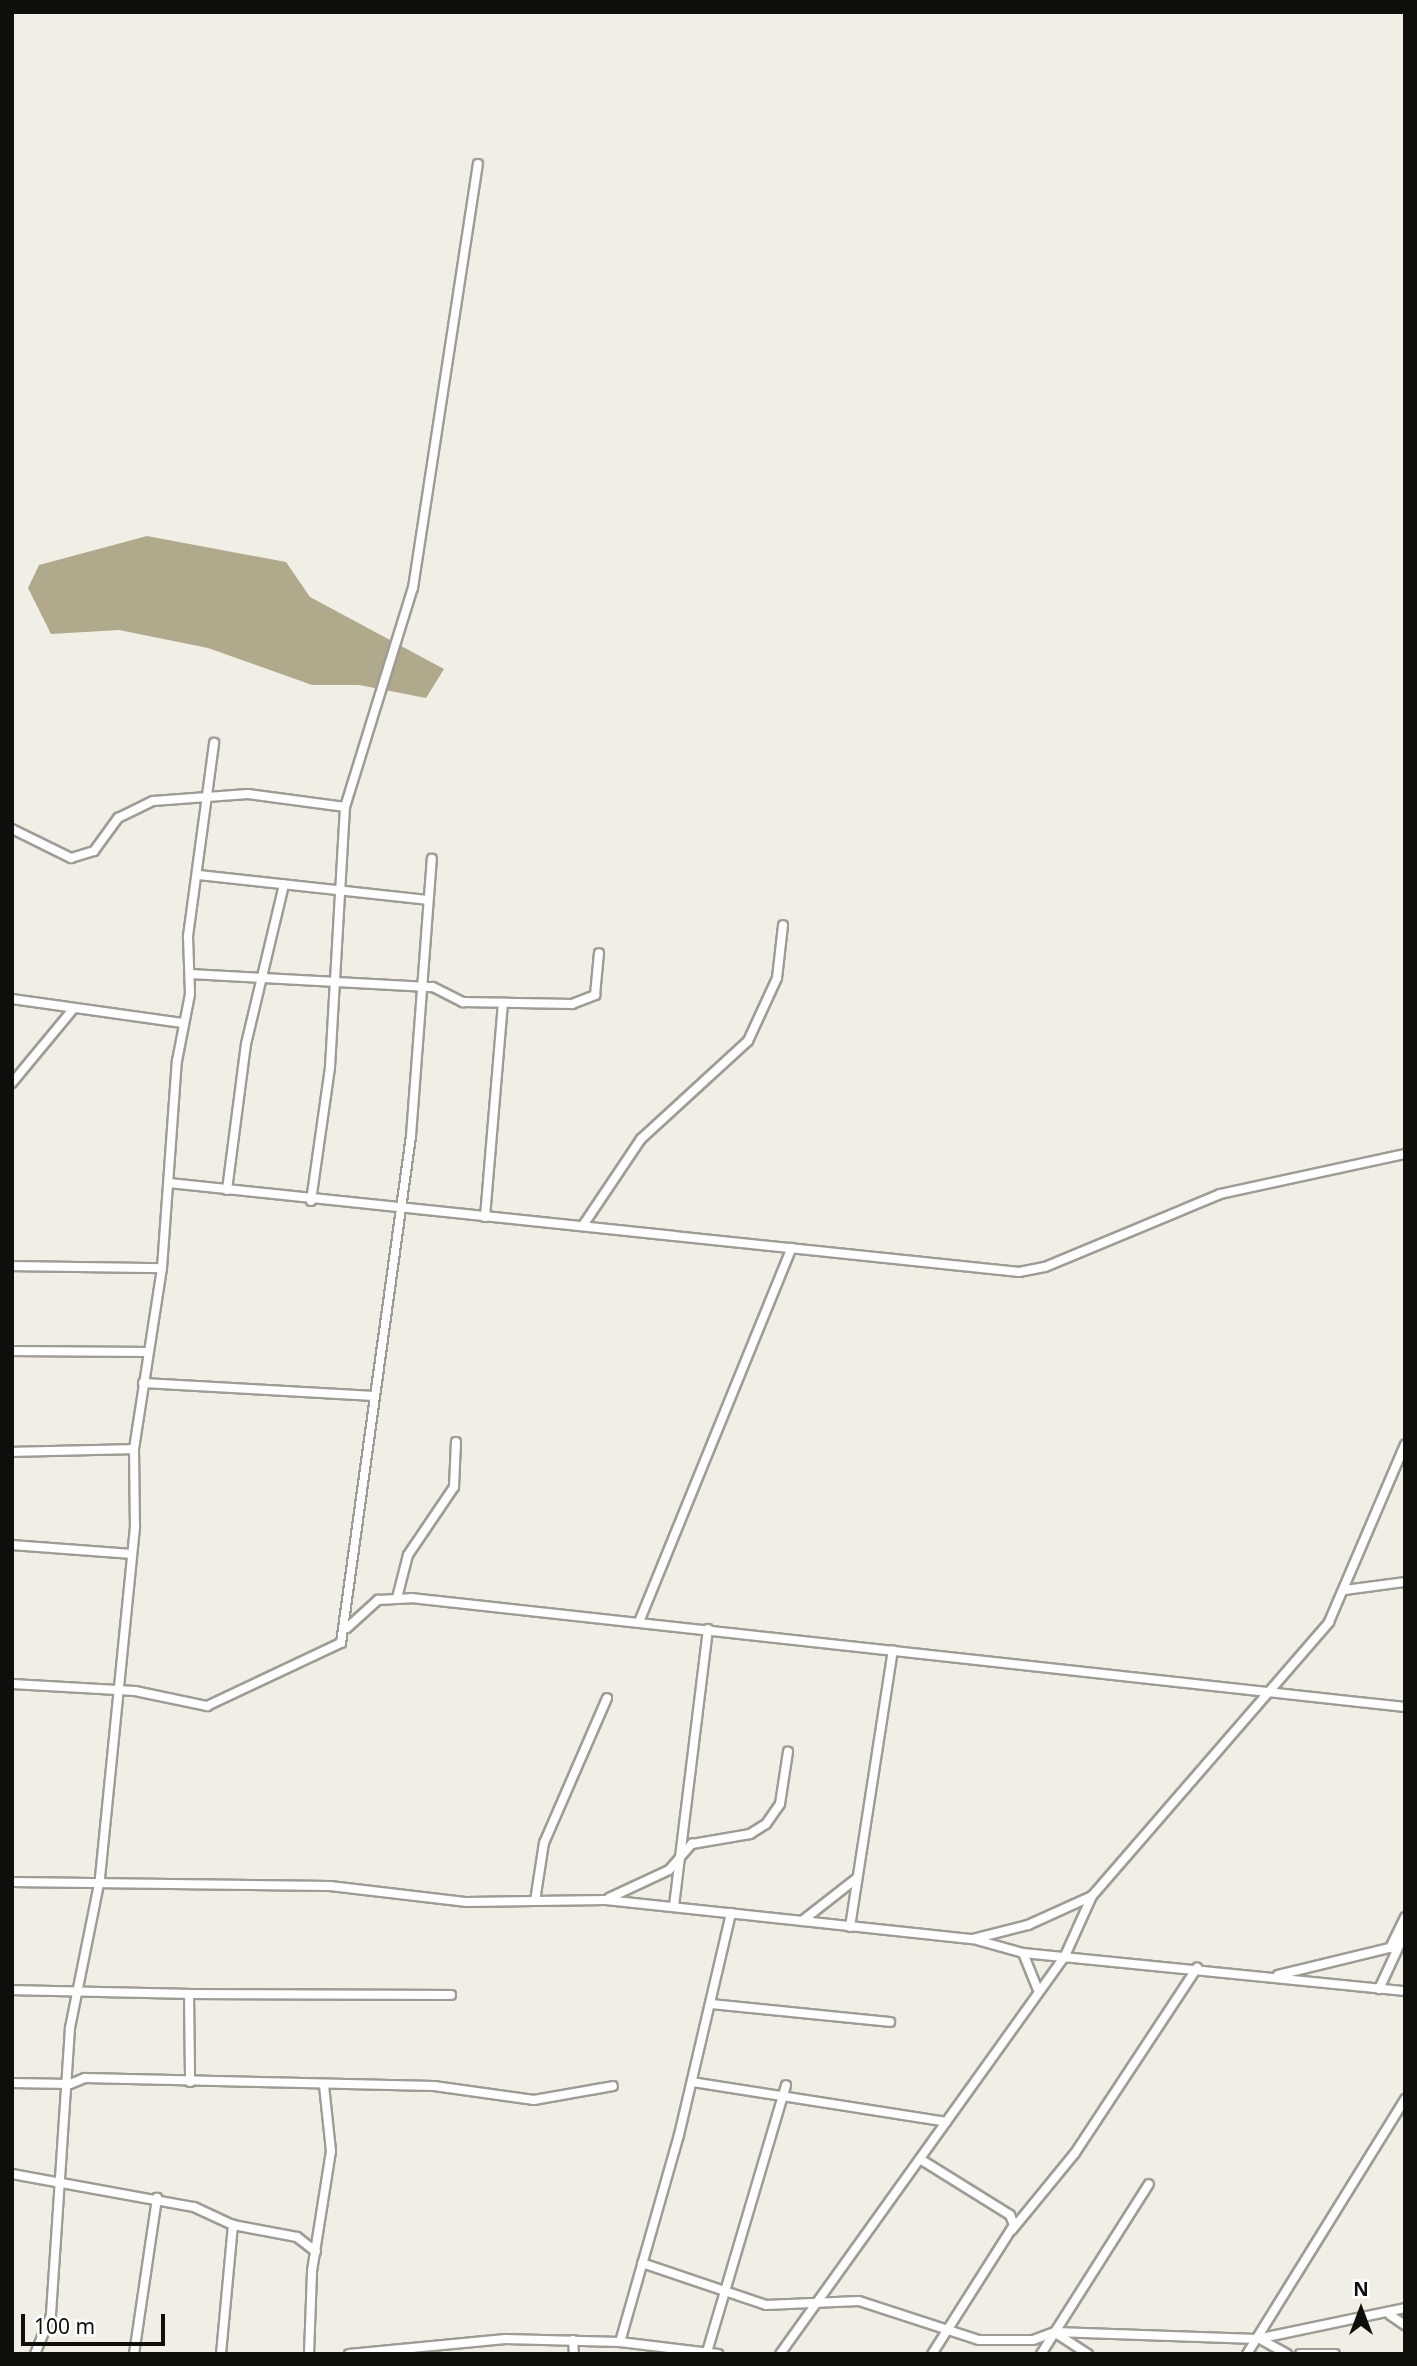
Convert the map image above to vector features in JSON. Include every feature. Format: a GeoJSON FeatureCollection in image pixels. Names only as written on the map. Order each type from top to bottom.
{"type":"FeatureCollection","features":[{"type":"Feature","properties":{"kind":"street"},"geometry":{"type":"LineString","coordinates":[[311,1201],[337,981],[338,890],[345,807],[413,588],[478,164]]}},
{"type":"Feature","properties":{"kind":"street"},"geometry":{"type":"LineString","coordinates":[[34,2354],[51,2315],[64,2182],[74,1992],[100,1879],[132,1554],[134,1449],[162,1268],[204,797],[214,743]]}},
{"type":"Feature","properties":{"kind":"street"},"geometry":{"type":"LineString","coordinates":[[12,828],[62,855],[87,856],[118,818],[141,803],[248,794],[345,807]]}},
{"type":"Feature","properties":{"kind":"street"},"geometry":{"type":"LineString","coordinates":[[12,1684],[118,1692],[206,1706],[320,1657],[341,1643],[346,1629],[397,1206],[411,1136],[420,988],[432,859]]}},
{"type":"Feature","properties":{"kind":"street"},"geometry":{"type":"LineString","coordinates":[[198,874],[428,900]]}},
{"type":"Feature","properties":{"kind":"street"},"geometry":{"type":"LineString","coordinates":[[227,1189],[246,1044],[264,978],[284,884]]}},
{"type":"Feature","properties":{"kind":"street"},"geometry":{"type":"LineString","coordinates":[[584,1224],[641,1139],[748,1041],[777,978],[783,925]]}},
{"type":"Feature","properties":{"kind":"street"},"geometry":{"type":"LineString","coordinates":[[190,974],[337,981],[441,990],[463,1002],[591,999],[599,953]]}},
{"type":"Feature","properties":{"kind":"street"},"geometry":{"type":"LineString","coordinates":[[12,999],[182,1023]]}},
{"type":"Feature","properties":{"kind":"street"},"geometry":{"type":"LineString","coordinates":[[485,1217],[503,1003]]}},
{"type":"Feature","properties":{"kind":"street"},"geometry":{"type":"LineString","coordinates":[[12,1083],[74,1008]]}},
{"type":"Feature","properties":{"kind":"street"},"geometry":{"type":"LineString","coordinates":[[169,1183],[311,1201],[397,1206],[485,1217],[584,1224],[992,1271],[1032,1270],[1220,1194],[1405,1154]]}},
{"type":"Feature","properties":{"kind":"street"},"geometry":{"type":"LineString","coordinates":[[639,1622],[792,1248]]}},
{"type":"Feature","properties":{"kind":"street"},"geometry":{"type":"LineString","coordinates":[[12,1266],[162,1268]]}},
{"type":"Feature","properties":{"kind":"street"},"geometry":{"type":"LineString","coordinates":[[12,1351],[148,1352]]}},
{"type":"Feature","properties":{"kind":"street"},"geometry":{"type":"LineString","coordinates":[[143,1383],[375,1396]]}},
{"type":"Feature","properties":{"kind":"street"},"geometry":{"type":"LineString","coordinates":[[397,1598],[408,1555],[454,1487],[456,1442]]}},
{"type":"Feature","properties":{"kind":"street"},"geometry":{"type":"LineString","coordinates":[[780,2354],[946,2122],[1037,1988],[1064,1958],[1093,1896],[1264,1692],[1329,1622],[1405,1445]]}},
{"type":"Feature","properties":{"kind":"street"},"geometry":{"type":"LineString","coordinates":[[12,1452],[134,1449]]}},
{"type":"Feature","properties":{"kind":"street"},"geometry":{"type":"LineString","coordinates":[[12,1545],[132,1554]]}},
{"type":"Feature","properties":{"kind":"street"},"geometry":{"type":"LineString","coordinates":[[1345,1590],[1405,1582]]}},
{"type":"Feature","properties":{"kind":"street"},"geometry":{"type":"LineString","coordinates":[[346,1629],[378,1600],[397,1598],[708,1629],[1405,1707]]}},
{"type":"Feature","properties":{"kind":"street"},"geometry":{"type":"LineString","coordinates":[[674,1906],[708,1629]]}},
{"type":"Feature","properties":{"kind":"street"},"geometry":{"type":"LineString","coordinates":[[850,1927],[893,1650]]}},
{"type":"Feature","properties":{"kind":"street"},"geometry":{"type":"LineString","coordinates":[[534,1901],[544,1843],[607,1698]]}},
{"type":"Feature","properties":{"kind":"street"},"geometry":{"type":"LineString","coordinates":[[606,1899],[680,1858],[708,1838],[750,1834],[766,1824],[780,1804],[788,1752]]}},
{"type":"Feature","properties":{"kind":"street"},"geometry":{"type":"LineString","coordinates":[[802,1922],[857,1878]]}},
{"type":"Feature","properties":{"kind":"street"},"geometry":{"type":"LineString","coordinates":[[12,1882],[100,1879],[534,1901],[606,1899],[973,1939],[1023,1954],[1197,1968],[1405,1992]]}},
{"type":"Feature","properties":{"kind":"street"},"geometry":{"type":"LineString","coordinates":[[973,1939],[1028,1925],[1093,1896]]}},
{"type":"Feature","properties":{"kind":"street"},"geometry":{"type":"LineString","coordinates":[[620,2342],[692,2082],[731,1913]]}},
{"type":"Feature","properties":{"kind":"street"},"geometry":{"type":"LineString","coordinates":[[1272,1976],[1390,1948],[1405,1917]]}},
{"type":"Feature","properties":{"kind":"street"},"geometry":{"type":"LineString","coordinates":[[1379,1989],[1405,1933]]}},
{"type":"Feature","properties":{"kind":"street"},"geometry":{"type":"LineString","coordinates":[[1023,1954],[1037,1988]]}},
{"type":"Feature","properties":{"kind":"street"},"geometry":{"type":"LineString","coordinates":[[932,2354],[1012,2230],[1075,2153],[1197,1968]]}},
{"type":"Feature","properties":{"kind":"street"},"geometry":{"type":"LineString","coordinates":[[12,1990],[451,1995]]}},
{"type":"Feature","properties":{"kind":"street"},"geometry":{"type":"LineString","coordinates":[[189,1994],[190,2082]]}},
{"type":"Feature","properties":{"kind":"street"},"geometry":{"type":"LineString","coordinates":[[710,2004],[890,2022]]}},
{"type":"Feature","properties":{"kind":"street"},"geometry":{"type":"LineString","coordinates":[[12,2083],[69,2084],[85,2078],[434,2086],[534,2100],[613,2086]]}},
{"type":"Feature","properties":{"kind":"street"},"geometry":{"type":"LineString","coordinates":[[692,2082],[946,2122]]}},
{"type":"Feature","properties":{"kind":"street"},"geometry":{"type":"LineString","coordinates":[[309,2354],[316,2252],[331,2151],[324,2085]]}},
{"type":"Feature","properties":{"kind":"street"},"geometry":{"type":"LineString","coordinates":[[706,2352],[786,2085]]}},
{"type":"Feature","properties":{"kind":"street"},"geometry":{"type":"LineString","coordinates":[[1247,2354],[1405,2099]]}},
{"type":"Feature","properties":{"kind":"street"},"geometry":{"type":"LineString","coordinates":[[920,2159],[1010,2215],[1012,2230]]}},
{"type":"Feature","properties":{"kind":"street"},"geometry":{"type":"LineString","coordinates":[[12,2174],[157,2198],[233,2225],[280,2231],[316,2252]]}},
{"type":"Feature","properties":{"kind":"street"},"geometry":{"type":"LineString","coordinates":[[1041,2354],[1149,2184]]}},
{"type":"Feature","properties":{"kind":"street"},"geometry":{"type":"LineString","coordinates":[[134,2354],[157,2198]]}},
{"type":"Feature","properties":{"kind":"street"},"geometry":{"type":"LineString","coordinates":[[221,2354],[233,2225]]}},
{"type":"Feature","properties":{"kind":"street"},"geometry":{"type":"LineString","coordinates":[[642,2263],[766,2305],[816,2302],[891,2306],[945,2332],[979,2340],[1033,2340],[1055,2332],[1257,2339],[1390,2315],[1405,2308]]}},
{"type":"Feature","properties":{"kind":"street"},"geometry":{"type":"LineString","coordinates":[[1390,2315],[1405,2325]]}},
{"type":"Feature","properties":{"kind":"street"},"geometry":{"type":"LineString","coordinates":[[1055,2332],[1088,2354]]}},
{"type":"Feature","properties":{"kind":"street"},"geometry":{"type":"LineString","coordinates":[[349,2354],[505,2339],[620,2342],[718,2354]]}},
{"type":"Feature","properties":{"kind":"street"},"geometry":{"type":"LineString","coordinates":[[1257,2339],[1287,2354]]}},
{"type":"Feature","properties":{"kind":"street"},"geometry":{"type":"LineString","coordinates":[[573,2340],[575,2354]]}},
{"type":"Feature","properties":{"kind":"street"},"geometry":{"type":"LineString","coordinates":[[1300,2354],[1335,2354]]}},
{"type":"Feature","properties":{"kind":"shaded area"},"geometry":{"type":"Polygon","coordinates":[[[147,536],[286,562],[310,597],[444,669],[426,698],[359,685],[312,685],[208,648],[119,630],[51,634],[28,588],[39,565],[147,536]]]}}]}
